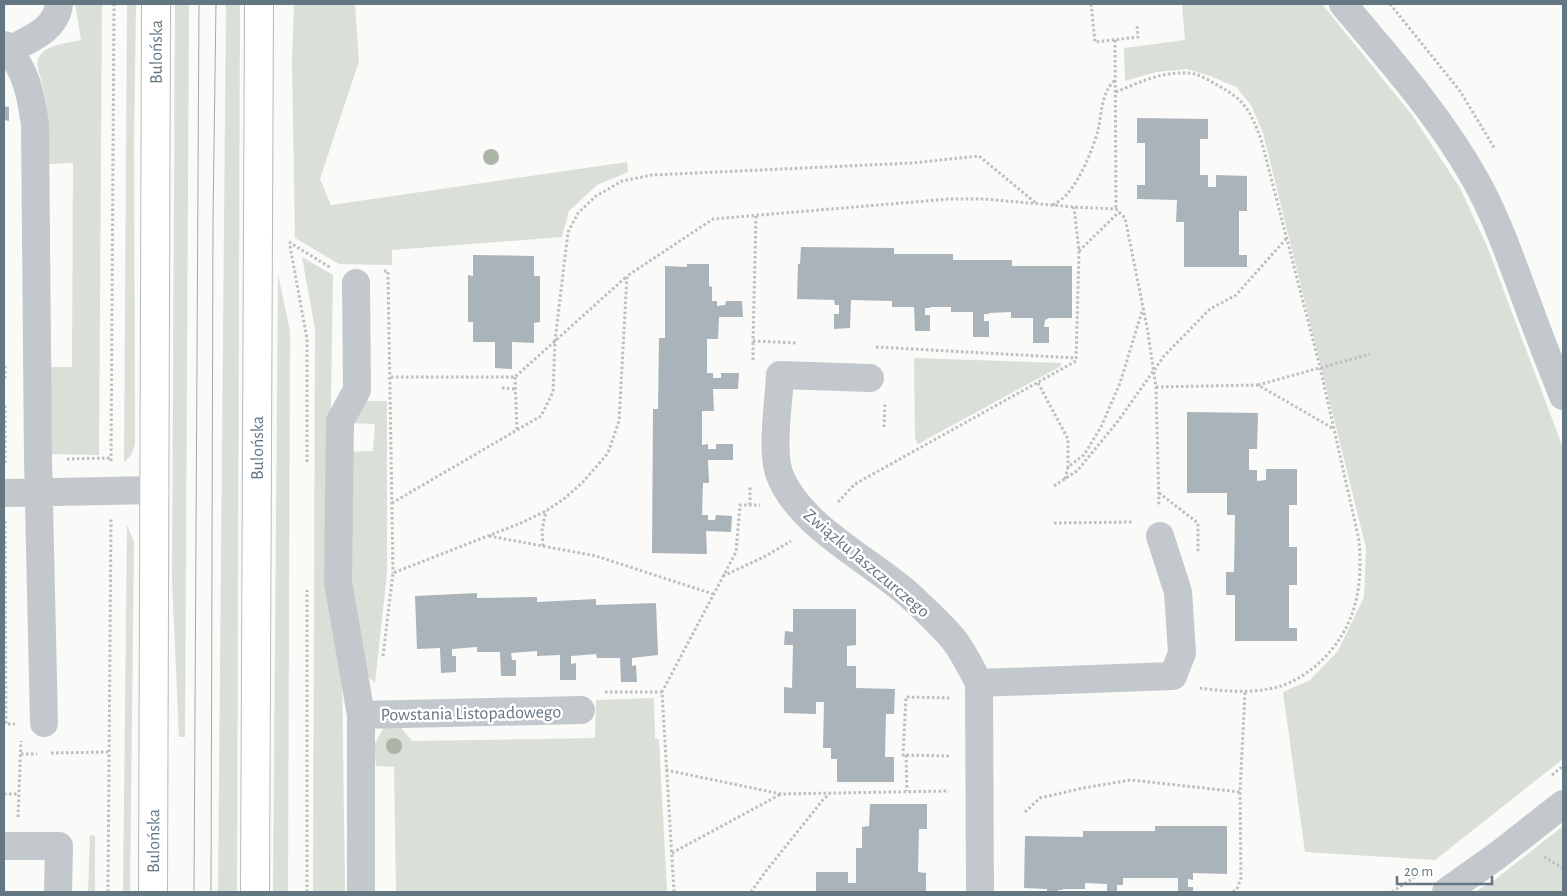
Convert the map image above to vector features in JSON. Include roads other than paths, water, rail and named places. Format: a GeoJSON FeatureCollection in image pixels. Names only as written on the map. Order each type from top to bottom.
{"type":"FeatureCollection","features":[{"type":"Feature","properties":{"kind":"main road","name":"Bulońska"},"geometry":{"type":"LineString","coordinates":[[154,892],[156,4]]}},
{"type":"Feature","properties":{"kind":"main road","name":"Bulońska"},"geometry":{"type":"LineString","coordinates":[[255,892],[259,4]]}},
{"type":"Feature","properties":{"kind":"street"},"geometry":{"type":"LineString","coordinates":[[32,723],[39,493],[35,125],[31,96],[24,74],[6,48],[42,33],[55,20],[59,4]]}},
{"type":"Feature","properties":{"kind":"street"},"geometry":{"type":"LineString","coordinates":[[1343,4],[1412,87],[1448,136],[1475,179],[1492,210],[1563,396]]}},
{"type":"Feature","properties":{"kind":"street","name":"Powstania Listopadowego"},"geometry":{"type":"LineString","coordinates":[[346,277],[356,390],[340,421],[338,582],[360,715],[361,892]]}},
{"type":"Feature","properties":{"kind":"street","name":"Związku Jaszczurczego"},"geometry":{"type":"LineString","coordinates":[[870,378],[780,374],[776,458],[779,472],[790,496],[816,524],[908,594],[953,639],[979,682],[980,892]]}},
{"type":"Feature","properties":{"kind":"street"},"geometry":{"type":"LineString","coordinates":[[4,493],[155,490]]}},
{"type":"Feature","properties":{"kind":"street"},"geometry":{"type":"LineString","coordinates":[[979,682],[1173,676],[1182,653],[1178,592],[1160,529]]}},
{"type":"Feature","properties":{"kind":"street","name":"Powstania Listopadowego"},"geometry":{"type":"LineString","coordinates":[[360,715],[581,710]]}},
{"type":"Feature","properties":{"kind":"street"},"geometry":{"type":"LineString","coordinates":[[1446,892],[1498,855],[1563,804]]}},
{"type":"Feature","properties":{"kind":"street"},"geometry":{"type":"LineString","coordinates":[[4,846],[59,846],[58,892]]}},
{"type":"Feature","properties":{"kind":"tram line"},"geometry":{"type":"LineString","coordinates":[[194,892],[199,4]]}},
{"type":"Feature","properties":{"kind":"tram line"},"geometry":{"type":"LineString","coordinates":[[211,892],[213,219],[216,4]]}}]}
